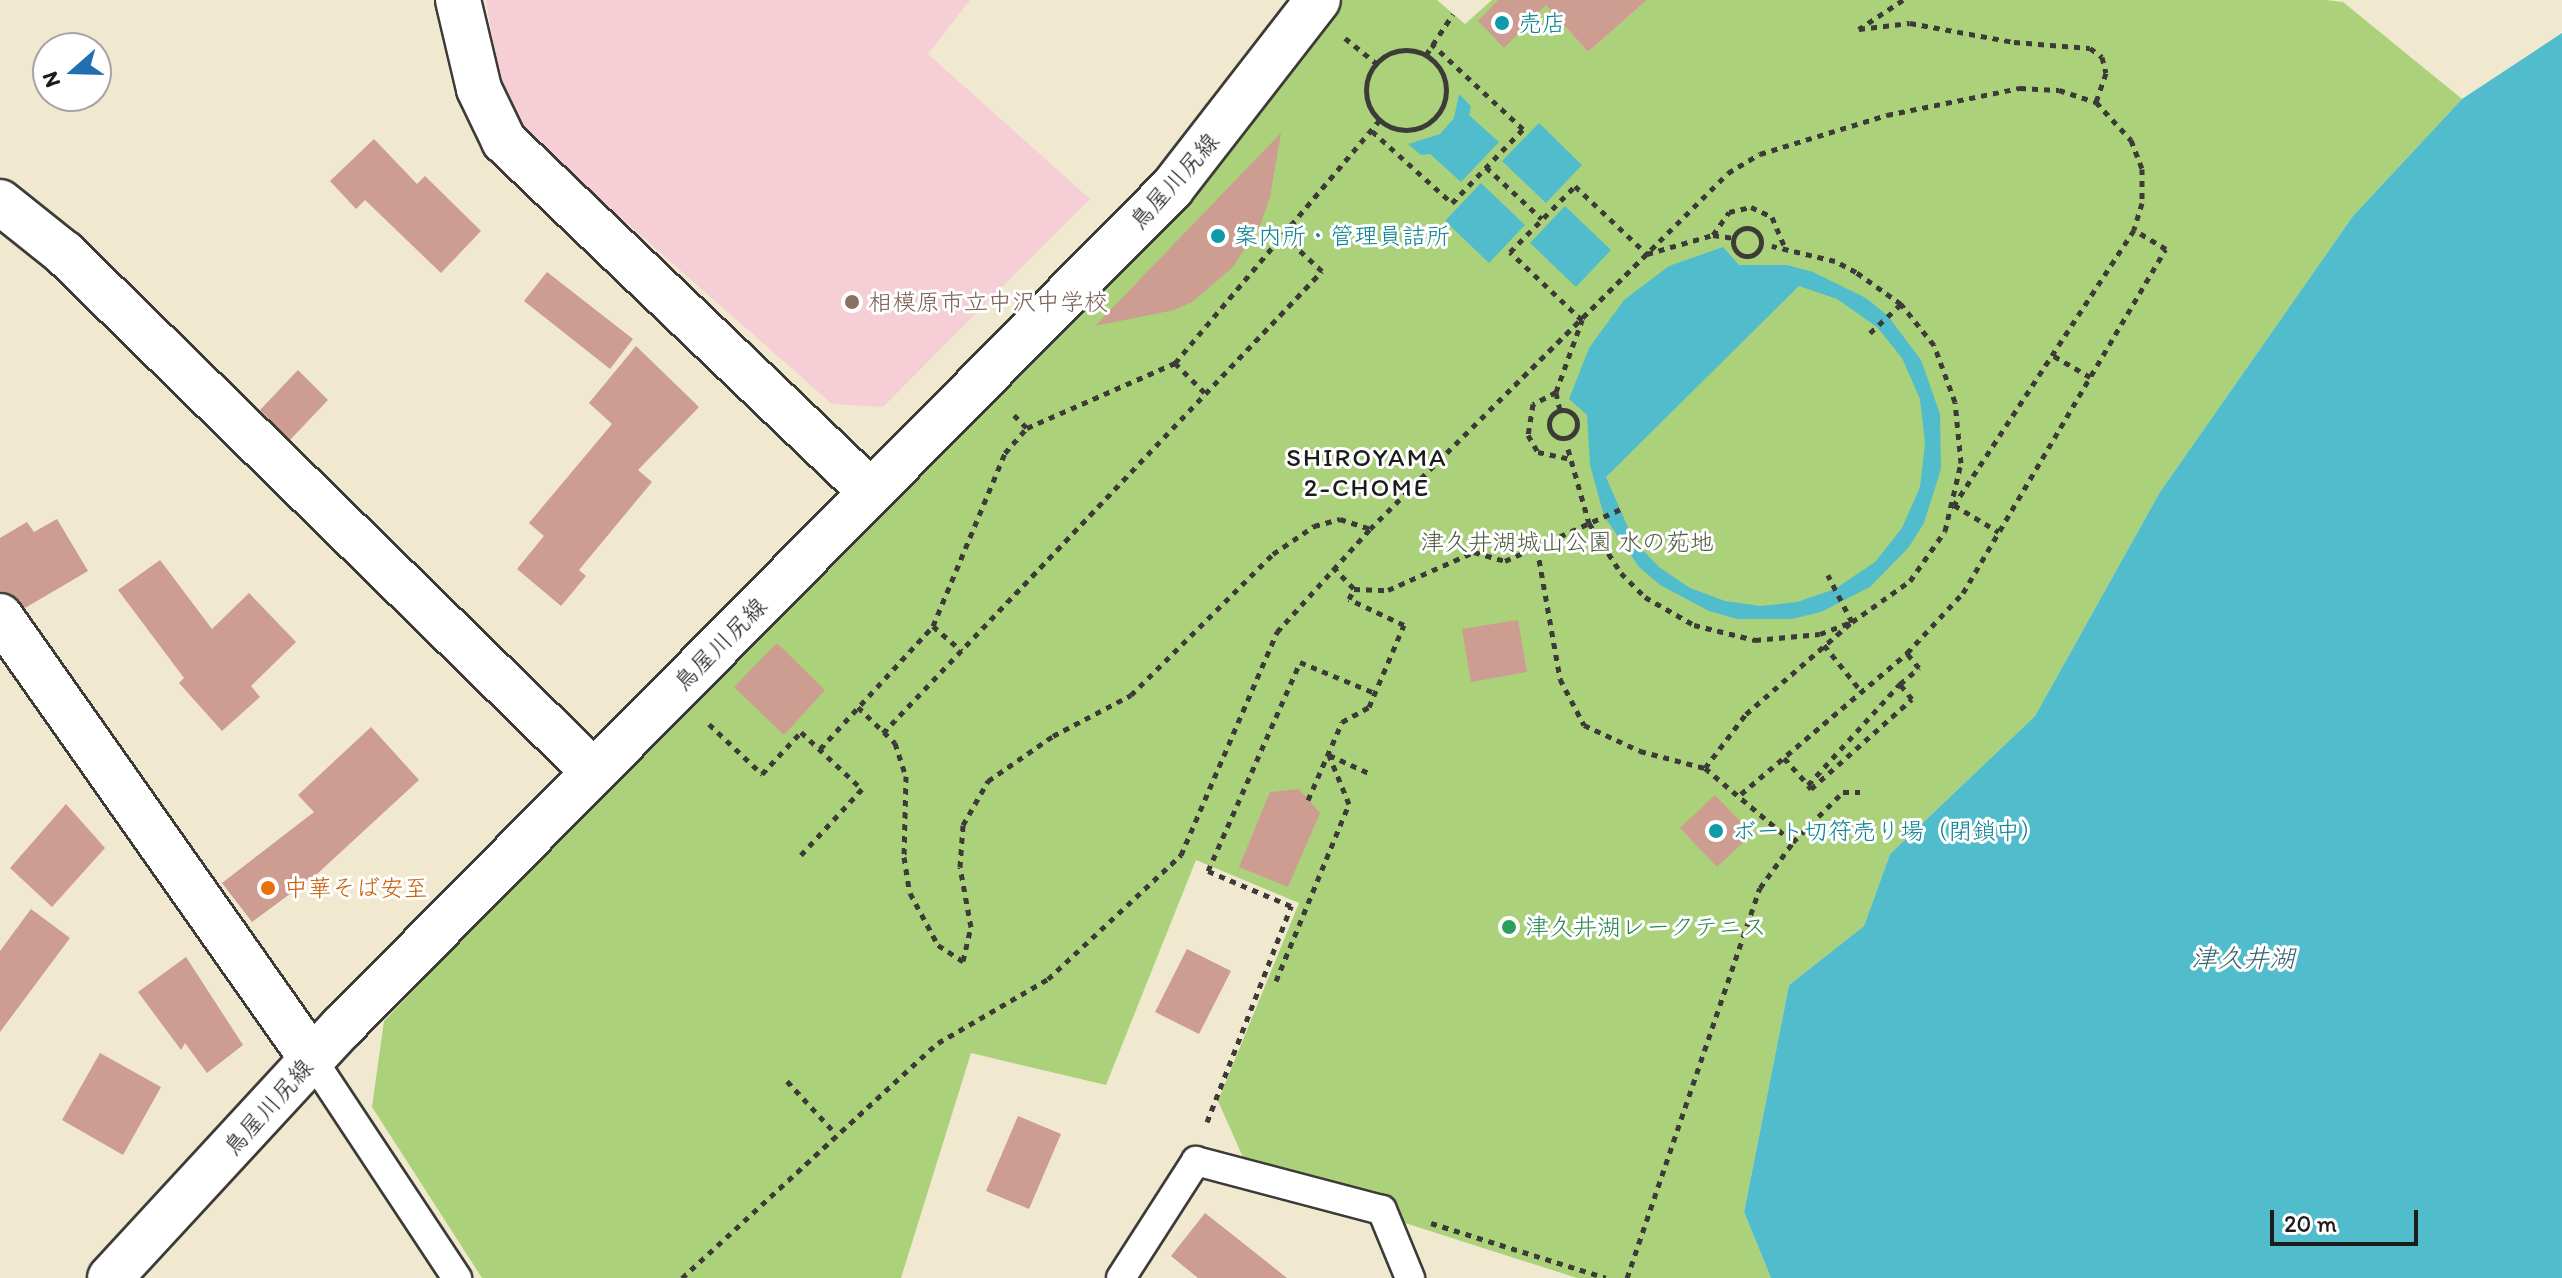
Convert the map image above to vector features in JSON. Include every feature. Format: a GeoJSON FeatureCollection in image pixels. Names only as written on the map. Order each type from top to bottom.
{"type":"FeatureCollection","features":[{"type":"Feature","properties":{"kind":"street"},"geometry":{"type":"LineString","coordinates":[[458,0],[479,89],[504,141],[871,492]]}},
{"type":"Feature","properties":{"kind":"street","name":"鳥屋川尻線"},"geometry":{"type":"LineString","coordinates":[[110,1278],[312,1059],[1172,188],[1321,11]]}},
{"type":"Feature","properties":{"kind":"street"},"geometry":{"type":"LineString","coordinates":[[0,202],[64,253],[594,772]]}},
{"type":"Feature","properties":{"kind":"street"},"geometry":{"type":"LineString","coordinates":[[0,616],[312,1059]]}},
{"type":"Feature","properties":{"kind":"lane"},"geometry":{"type":"LineString","coordinates":[[312,1059],[457,1278]]}},
{"type":"Feature","properties":{"kind":"lane"},"geometry":{"type":"LineString","coordinates":[[1121,1278],[1196,1161],[1382,1210],[1410,1278]]}},
{"type":"Feature","properties":{"kind":"path"},"geometry":{"type":"LineString","coordinates":[[1903,0],[1859,29],[1910,23],[2014,42],[2090,48],[2102,57],[2106,73],[2096,102]]}},
{"type":"Feature","properties":{"kind":"path"},"geometry":{"type":"LineString","coordinates":[[1321,11],[1376,63]]}},
{"type":"Feature","properties":{"kind":"path"},"geometry":{"type":"LineString","coordinates":[[1426,55],[1453,14]]}},
{"type":"Feature","properties":{"kind":"path"},"geometry":{"type":"LineString","coordinates":[[1372,131],[1452,203],[1523,129],[1432,44]]}},
{"type":"Feature","properties":{"kind":"path"},"geometry":{"type":"LineString","coordinates":[[1399,50],[1426,55],[1436,63],[1446,88],[1439,113],[1418,129],[1392,128],[1379,121],[1365,87],[1376,63],[1399,50]]}},
{"type":"Feature","properties":{"kind":"path"},"geometry":{"type":"LineString","coordinates":[[682,1278],[938,1043],[1048,979],[1181,855],[1277,632],[1370,529],[1728,173],[1760,154],[1887,115],[1989,92],[2059,90],[2096,102],[2131,140],[2142,169],[2142,203],[2134,230],[1954,505]]}},
{"type":"Feature","properties":{"kind":"path"},"geometry":{"type":"LineString","coordinates":[[820,749],[933,626],[1005,453],[1027,428],[1175,363],[1285,237],[1379,121]]}},
{"type":"Feature","properties":{"kind":"path"},"geometry":{"type":"LineString","coordinates":[[1486,167],[1542,219]]}},
{"type":"Feature","properties":{"kind":"path"},"geometry":{"type":"LineString","coordinates":[[1582,320],[1510,252],[1542,219],[1575,186],[1647,254]]}},
{"type":"Feature","properties":{"kind":"path"},"geometry":{"type":"LineString","coordinates":[[1713,235],[1729,212],[1751,207],[1772,217],[1785,248]]}},
{"type":"Feature","properties":{"kind":"path"},"geometry":{"type":"LineString","coordinates":[[1740,230],[1753,230],[1761,240],[1760,248],[1749,256],[1740,254],[1734,238],[1740,230]]}},
{"type":"Feature","properties":{"kind":"path"},"geometry":{"type":"LineString","coordinates":[[1741,794],[1907,653],[1963,593],[2166,249],[2134,230]]}},
{"type":"Feature","properties":{"kind":"path"},"geometry":{"type":"LineString","coordinates":[[1647,254],[1713,235],[1734,238]]}},
{"type":"Feature","properties":{"kind":"path"},"geometry":{"type":"LineString","coordinates":[[883,733],[1322,271],[1285,237]]}},
{"type":"Feature","properties":{"kind":"path"},"geometry":{"type":"LineString","coordinates":[[1705,768],[1746,714],[1852,622],[1910,581],[1945,531],[1954,505],[1961,463],[1955,402],[1934,345],[1901,304],[1835,261],[1772,246]]}},
{"type":"Feature","properties":{"kind":"path"},"geometry":{"type":"LineString","coordinates":[[1870,333],[1901,304]]}},
{"type":"Feature","properties":{"kind":"path"},"geometry":{"type":"LineString","coordinates":[[1560,410],[1556,392],[1582,320]]}},
{"type":"Feature","properties":{"kind":"path"},"geometry":{"type":"LineString","coordinates":[[2054,356],[2090,377]]}},
{"type":"Feature","properties":{"kind":"path"},"geometry":{"type":"LineString","coordinates":[[1175,363],[1207,395]]}},
{"type":"Feature","properties":{"kind":"path"},"geometry":{"type":"LineString","coordinates":[[1556,392],[1533,404],[1528,435],[1547,457],[1570,459]]}},
{"type":"Feature","properties":{"kind":"path"},"geometry":{"type":"LineString","coordinates":[[1560,410],[1569,411],[1577,421],[1573,434],[1565,438],[1550,429],[1552,415],[1560,410]]}},
{"type":"Feature","properties":{"kind":"path"},"geometry":{"type":"LineString","coordinates":[[1018,418],[1027,428]]}},
{"type":"Feature","properties":{"kind":"path"},"geometry":{"type":"LineString","coordinates":[[1568,449],[1589,523],[1621,573],[1645,597],[1694,625],[1755,640],[1820,634],[1852,622]]}},
{"type":"Feature","properties":{"kind":"path"},"geometry":{"type":"LineString","coordinates":[[1954,505],[1999,532]]}},
{"type":"Feature","properties":{"kind":"path"},"geometry":{"type":"LineString","coordinates":[[1333,567],[1354,589],[1388,590],[1474,552],[1505,561],[1620,509]]}},
{"type":"Feature","properties":{"kind":"path"},"geometry":{"type":"LineString","coordinates":[[858,707],[895,743],[906,776],[904,857],[910,893],[938,945],[963,961],[971,927],[960,867],[963,825],[988,781],[1053,736],[1131,695],[1273,554],[1314,526],[1340,519],[1370,529]]}},
{"type":"Feature","properties":{"kind":"path"},"geometry":{"type":"LineString","coordinates":[[1537,548],[1560,679],[1584,725],[1640,751],[1705,768],[1741,794],[1793,842]]}},
{"type":"Feature","properties":{"kind":"path"},"geometry":{"type":"LineString","coordinates":[[1828,575],[1852,622]]}},
{"type":"Feature","properties":{"kind":"path"},"geometry":{"type":"LineString","coordinates":[[1308,800],[1342,722],[1368,709],[1404,625],[1349,599],[1354,589]]}},
{"type":"Feature","properties":{"kind":"path"},"geometry":{"type":"LineString","coordinates":[[933,626],[962,651]]}},
{"type":"Feature","properties":{"kind":"path"},"geometry":{"type":"LineString","coordinates":[[1824,645],[1861,691]]}},
{"type":"Feature","properties":{"kind":"path"},"geometry":{"type":"LineString","coordinates":[[1808,785],[1900,684],[1919,668],[1907,653]]}},
{"type":"Feature","properties":{"kind":"path"},"geometry":{"type":"LineString","coordinates":[[1213,1098],[1291,906],[1208,871],[1300,662],[1375,693]]}},
{"type":"Feature","properties":{"kind":"path"},"geometry":{"type":"LineString","coordinates":[[1784,758],[1811,789],[1912,699],[1900,684]]}},
{"type":"Feature","properties":{"kind":"path"},"geometry":{"type":"LineString","coordinates":[[698,715],[762,774],[801,732],[862,789],[798,858]]}},
{"type":"Feature","properties":{"kind":"path"},"geometry":{"type":"LineString","coordinates":[[1328,754],[1371,774]]}},
{"type":"Feature","properties":{"kind":"path"},"geometry":{"type":"LineString","coordinates":[[1276,981],[1349,804],[1328,754]]}},
{"type":"Feature","properties":{"kind":"path"},"geometry":{"type":"LineString","coordinates":[[1627,1278],[1760,888],[1793,842],[1843,792],[1860,792]]}},
{"type":"Feature","properties":{"kind":"path"},"geometry":{"type":"LineString","coordinates":[[787,1081],[836,1134]]}},
{"type":"Feature","properties":{"kind":"path"},"geometry":{"type":"LineString","coordinates":[[1382,1210],[1606,1278]]}},
{"type":"Feature","properties":{"kind":"shaded area","name":"相模原市立中沢中学校"},"geometry":{"type":"Polygon","coordinates":[[[486,0],[970,0],[928,54],[1090,199],[883,407],[832,404],[537,144],[512,111],[499,76],[486,0]]]}},
{"type":"Feature","properties":{"kind":"green space","name":"津久井湖城山公園 水の苑地"},"geometry":{"type":"Polygon","coordinates":[[[1342,0],[1437,0],[1465,24],[1492,0],[1542,0],[1588,52],[1647,0],[2326,0],[2343,2],[2462,99],[2353,216],[2160,492],[2035,716],[1890,854],[1864,926],[1789,985],[1744,1212],[1771,1278],[1577,1278],[1405,1223],[1393,1202],[1246,1164],[1218,1101],[1299,903],[1196,860],[1106,1085],[971,1053],[901,1278],[482,1278],[372,1107],[384,1021],[1240,132],[1342,0]]]}},
{"type":"Feature","properties":{"kind":"water","name":"津久井湖"},"geometry":{"type":"Polygon","coordinates":[[[2562,33],[2562,1278],[1771,1278],[1744,1212],[1789,985],[1864,926],[1890,854],[2035,716],[2160,492],[2353,216],[2462,99],[2562,33]]]}},
{"type":"Feature","properties":{"kind":"water"},"geometry":{"type":"Polygon","coordinates":[[[1459,94],[1471,106],[1469,115],[1499,142],[1461,182],[1430,154],[1421,155],[1408,144],[1440,134],[1454,118],[1459,94]]]}},
{"type":"Feature","properties":{"kind":"water"},"geometry":{"type":"Polygon","coordinates":[[[1539,123],[1582,165],[1546,203],[1502,161],[1539,123]]]}},
{"type":"Feature","properties":{"kind":"water"},"geometry":{"type":"Polygon","coordinates":[[[1481,183],[1525,225],[1489,263],[1445,221],[1481,183]]]}},
{"type":"Feature","properties":{"kind":"water"},"geometry":{"type":"Polygon","coordinates":[[[1565,206],[1611,250],[1576,287],[1530,243],[1565,206]]]}},
{"type":"Feature","properties":{"kind":"water"},"geometry":{"type":"Polygon","coordinates":[[[1723,247],[1739,265],[1787,265],[1813,272],[1866,298],[1888,316],[1921,360],[1940,414],[1941,469],[1924,523],[1909,547],[1870,587],[1821,612],[1792,619],[1737,619],[1709,611],[1660,585],[1639,567],[1604,516],[1590,465],[1587,415],[1569,399],[1589,348],[1624,300],[1669,266],[1723,247]],[[1799,286],[1606,477],[1634,541],[1659,567],[1690,588],[1725,601],[1761,606],[1797,602],[1835,589],[1875,562],[1902,528],[1920,487],[1925,443],[1920,399],[1902,358],[1877,327],[1837,299],[1799,286]]]}},
{"type":"Feature","properties":{"kind":"building"},"geometry":{"type":"Polygon","coordinates":[[[1498,0],[1647,0],[1588,52],[1546,5],[1504,48],[1478,21],[1498,0]]]}},
{"type":"Feature","properties":{"kind":"building","name":"案内所・管理員詰所"},"geometry":{"type":"Polygon","coordinates":[[[1281,133],[1270,197],[1260,226],[1232,268],[1192,302],[1174,310],[1095,326],[1281,133]]]}},
{"type":"Feature","properties":{"kind":"building"},"geometry":{"type":"Polygon","coordinates":[[[374,139],[417,184],[425,176],[481,231],[441,273],[365,200],[356,209],[330,181],[374,139]]]}},
{"type":"Feature","properties":{"kind":"building"},"geometry":{"type":"Polygon","coordinates":[[[547,272],[633,339],[610,369],[524,301],[547,272]]]}},
{"type":"Feature","properties":{"kind":"building"},"geometry":{"type":"Polygon","coordinates":[[[636,346],[699,407],[638,470],[652,482],[579,570],[586,576],[561,606],[517,569],[544,536],[529,523],[612,424],[589,403],[636,346]]]}},
{"type":"Feature","properties":{"kind":"building"},"geometry":{"type":"Polygon","coordinates":[[[298,370],[328,400],[290,440],[260,410],[298,370]]]}},
{"type":"Feature","properties":{"kind":"building"},"geometry":{"type":"Polygon","coordinates":[[[57,519],[88,571],[25,608],[11,594],[0,591],[0,538],[27,522],[34,532],[57,519]]]}},
{"type":"Feature","properties":{"kind":"building"},"geometry":{"type":"Polygon","coordinates":[[[160,560],[212,629],[249,593],[296,642],[251,686],[260,697],[222,731],[179,683],[184,678],[118,590],[160,560]]]}},
{"type":"Feature","properties":{"kind":"building"},"geometry":{"type":"Polygon","coordinates":[[[1518,620],[1527,672],[1471,682],[1462,629],[1518,620]]]}},
{"type":"Feature","properties":{"kind":"building"},"geometry":{"type":"Polygon","coordinates":[[[777,643],[825,690],[784,735],[734,687],[777,643]]]}},
{"type":"Feature","properties":{"kind":"building"},"geometry":{"type":"Polygon","coordinates":[[[371,727],[419,780],[317,874],[252,922],[222,883],[314,812],[298,795],[371,727]]]}},
{"type":"Feature","properties":{"kind":"building"},"geometry":{"type":"Polygon","coordinates":[[[1299,789],[1320,813],[1288,887],[1239,867],[1270,792],[1299,789]]]}},
{"type":"Feature","properties":{"kind":"building","name":"ボート切符売り場（閉鎖中）"},"geometry":{"type":"Polygon","coordinates":[[[1715,795],[1752,834],[1717,867],[1680,828],[1715,795]]]}},
{"type":"Feature","properties":{"kind":"building"},"geometry":{"type":"Polygon","coordinates":[[[66,804],[105,848],[52,907],[10,868],[66,804]]]}},
{"type":"Feature","properties":{"kind":"building"},"geometry":{"type":"Polygon","coordinates":[[[31,909],[70,938],[0,1032],[0,951],[31,909]]]}},
{"type":"Feature","properties":{"kind":"building"},"geometry":{"type":"Polygon","coordinates":[[[1187,949],[1231,971],[1199,1034],[1155,1012],[1187,949]]]}},
{"type":"Feature","properties":{"kind":"building"},"geometry":{"type":"Polygon","coordinates":[[[186,957],[243,1045],[207,1073],[185,1043],[181,1050],[138,992],[186,957]]]}},
{"type":"Feature","properties":{"kind":"building"},"geometry":{"type":"Polygon","coordinates":[[[100,1053],[161,1087],[123,1155],[62,1120],[100,1053]]]}},
{"type":"Feature","properties":{"kind":"building"},"geometry":{"type":"Polygon","coordinates":[[[1018,1116],[1061,1134],[1029,1209],[986,1191],[1018,1116]]]}},
{"type":"Feature","properties":{"kind":"building"},"geometry":{"type":"Polygon","coordinates":[[[1205,1213],[1287,1278],[1198,1278],[1171,1256],[1205,1213]]]}},
{"type":"Feature","properties":{"kind":"place","name":"売店"},"geometry":{"type":"Point","coordinates":[1502,23]}},
{"type":"Feature","properties":{"kind":"place","name":"案内所・管理員詰所"},"geometry":{"type":"Point","coordinates":[1218,236]}},
{"type":"Feature","properties":{"kind":"place","name":"相模原市立中沢中学校"},"geometry":{"type":"Point","coordinates":[852,302]}},
{"type":"Feature","properties":{"kind":"place","name":"ボート切符売り場（閉鎖中）"},"geometry":{"type":"Point","coordinates":[1716,831]}},
{"type":"Feature","properties":{"kind":"place","name":"中華そば安至"},"geometry":{"type":"Point","coordinates":[268,888]}},
{"type":"Feature","properties":{"kind":"place","name":"津久井湖レークテニス"},"geometry":{"type":"Point","coordinates":[1509,927]}},
{"type":"Feature","properties":{"kind":"district","name":"SHIROYAMA 2-CHOME"},"geometry":{"type":"Point","coordinates":[1367,473]}}]}
